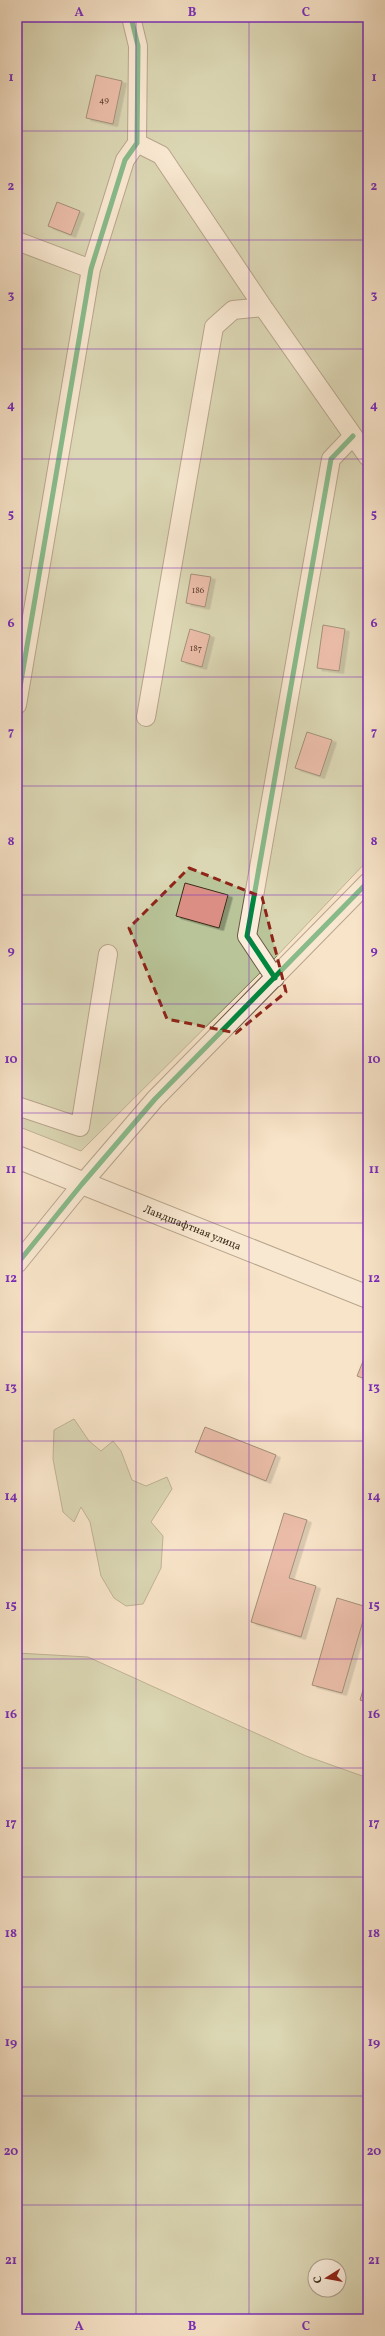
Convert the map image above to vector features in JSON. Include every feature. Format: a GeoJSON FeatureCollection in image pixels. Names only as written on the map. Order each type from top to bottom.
{"type":"FeatureCollection","features":[{"type":"Feature","properties":{"kind":"street"},"geometry":{"type":"LineString","coordinates":[[17,705],[91,268],[125,160],[137,143],[138,46],[131,17]]}},
{"type":"Feature","properties":{"kind":"street"},"geometry":{"type":"LineString","coordinates":[[137,143],[161,155],[263,307],[368,457]]}},
{"type":"Feature","properties":{"kind":"street"},"geometry":{"type":"LineString","coordinates":[[17,241],[91,268]]}},
{"type":"Feature","properties":{"kind":"street"},"geometry":{"type":"LineString","coordinates":[[146,717],[214,327],[233,310],[263,307]]}},
{"type":"Feature","properties":{"kind":"street"},"geometry":{"type":"LineString","coordinates":[[275,978],[247,936],[331,459],[353,436]]}},
{"type":"Feature","properties":{"kind":"street"},"geometry":{"type":"LineString","coordinates":[[17,1264],[82,1184],[156,1100],[368,882]]}},
{"type":"Feature","properties":{"kind":"street"},"geometry":{"type":"LineString","coordinates":[[17,1106],[80,1127],[108,954]]}},
{"type":"Feature","properties":{"kind":"street","name":"Ландшафтная улица"},"geometry":{"type":"LineString","coordinates":[[17,1157],[368,1297]]}},
{"type":"Feature","properties":{"kind":"highlighted area"},"geometry":{"type":"Polygon","coordinates":[[[189,868],[262,897],[286,992],[236,1033],[167,1019],[129,928],[189,868]]]}},
{"type":"Feature","properties":{"kind":"green space"},"geometry":{"type":"Polygon","coordinates":[[[17,17],[368,17],[368,860],[274,959],[81,1151],[17,1126],[17,17]]]}},
{"type":"Feature","properties":{"kind":"green space"},"geometry":{"type":"Polygon","coordinates":[[[74,1419],[89,1441],[101,1451],[113,1441],[121,1451],[132,1480],[146,1486],[167,1477],[172,1489],[151,1522],[163,1536],[161,1568],[143,1604],[126,1606],[114,1598],[101,1576],[90,1522],[81,1507],[74,1522],[63,1512],[53,1459],[54,1430],[74,1419]]]}},
{"type":"Feature","properties":{"kind":"green space"},"geometry":{"type":"Polygon","coordinates":[[[17,1653],[88,1657],[306,1756],[368,1778],[368,2319],[17,2319],[17,1653]]]}},
{"type":"Feature","properties":{"kind":"building"},"geometry":{"type":"Polygon","coordinates":[[[96,75],[122,81],[113,124],[86,118],[96,75]]]}},
{"type":"Feature","properties":{"kind":"building"},"geometry":{"type":"Polygon","coordinates":[[[57,202],[80,211],[71,235],[48,226],[57,202]]]}},
{"type":"Feature","properties":{"kind":"building"},"geometry":{"type":"Polygon","coordinates":[[[191,574],[211,577],[205,607],[186,603],[191,574]]]}},
{"type":"Feature","properties":{"kind":"building"},"geometry":{"type":"Polygon","coordinates":[[[323,625],[345,629],[339,671],[317,668],[323,625]]]}},
{"type":"Feature","properties":{"kind":"building"},"geometry":{"type":"Polygon","coordinates":[[[190,629],[210,635],[202,667],[181,661],[190,629]]]}},
{"type":"Feature","properties":{"kind":"building"},"geometry":{"type":"Polygon","coordinates":[[[307,732],[332,740],[320,776],[295,768],[307,732]]]}},
{"type":"Feature","properties":{"kind":"building"},"geometry":{"type":"Polygon","coordinates":[[[185,883],[228,895],[219,928],[176,916],[185,883]]]}},
{"type":"Feature","properties":{"kind":"building"},"geometry":{"type":"Polygon","coordinates":[[[368,1349],[368,1380],[357,1376],[368,1349]]]}},
{"type":"Feature","properties":{"kind":"building"},"geometry":{"type":"Polygon","coordinates":[[[205,1427],[276,1455],[266,1481],[195,1452],[205,1427]]]}},
{"type":"Feature","properties":{"kind":"building"},"geometry":{"type":"Polygon","coordinates":[[[284,1513],[307,1520],[289,1578],[316,1586],[301,1637],[251,1622],[284,1513]]]}},
{"type":"Feature","properties":{"kind":"building"},"geometry":{"type":"Polygon","coordinates":[[[337,1598],[367,1607],[342,1693],[312,1685],[337,1598]]]}},
{"type":"Feature","properties":{"kind":"building"},"geometry":{"type":"Polygon","coordinates":[[[368,1674],[368,1703],[360,1700],[368,1674]]]}},
{"type":"Feature","properties":{"kind":"cycle path"},"geometry":{"type":"LineString","coordinates":[[17,705],[91,269],[125,160],[137,143],[138,46],[131,17]]}},
{"type":"Feature","properties":{"kind":"cycle path"},"geometry":{"type":"LineString","coordinates":[[275,978],[247,936],[331,459],[353,436]]}},
{"type":"Feature","properties":{"kind":"cycle path"},"geometry":{"type":"LineString","coordinates":[[17,1264],[82,1184],[155,1099],[368,882]]}}]}
